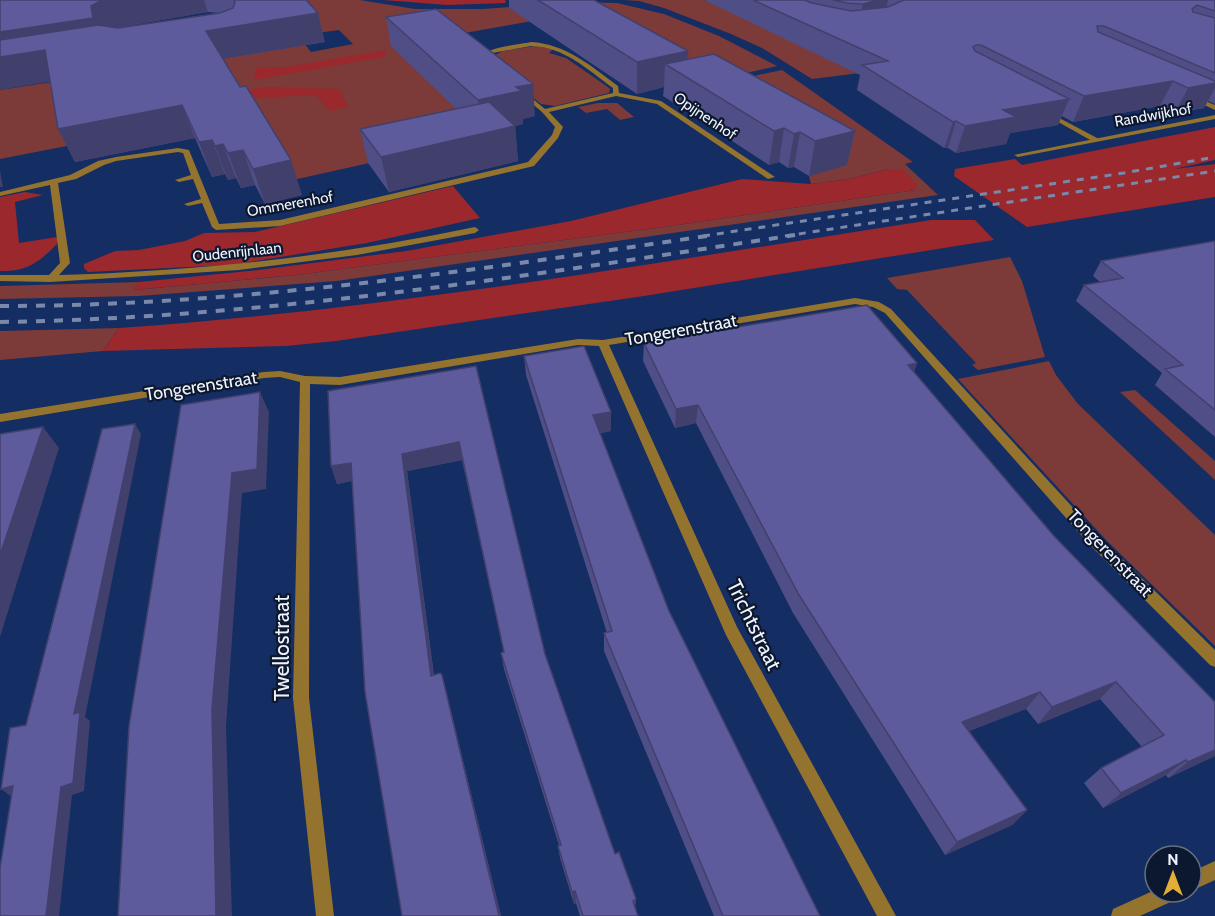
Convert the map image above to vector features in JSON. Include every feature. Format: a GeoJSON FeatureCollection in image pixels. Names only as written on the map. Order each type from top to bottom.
{"type":"FeatureCollection","features":[{"type":"Feature","properties":{"kind":"street"},"geometry":{"type":"LineString","coordinates":[[544,111],[483,63],[483,56],[490,52],[531,44],[554,45],[616,87],[616,94]]}},
{"type":"Feature","properties":{"kind":"street","name":"Opijnenhof"},"geometry":{"type":"LineString","coordinates":[[544,111],[616,94],[659,102],[771,177]]}},
{"type":"Feature","properties":{"kind":"street","name":"Randwijkhof"},"geometry":{"type":"LineString","coordinates":[[1184,94],[1215,108]]}},
{"type":"Feature","properties":{"kind":"street","name":"Ommerenhof"},"geometry":{"type":"LineString","coordinates":[[0,194],[54,183],[108,161],[171,150],[186,152],[216,227],[280,223],[531,164],[555,136],[559,127],[544,111]]}},
{"type":"Feature","properties":{"kind":"street","name":"Randwijkhof"},"geometry":{"type":"LineString","coordinates":[[1043,111],[1095,139]]}},
{"type":"Feature","properties":{"kind":"street","name":"Randwijkhof"},"geometry":{"type":"LineString","coordinates":[[1018,154],[1215,117]]}},
{"type":"Feature","properties":{"kind":"street"},"geometry":{"type":"LineString","coordinates":[[178,180],[196,176]]}},
{"type":"Feature","properties":{"kind":"street"},"geometry":{"type":"LineString","coordinates":[[50,279],[65,262],[54,183]]}},
{"type":"Feature","properties":{"kind":"street"},"geometry":{"type":"LineString","coordinates":[[188,204],[205,200]]}},
{"type":"Feature","properties":{"kind":"street","name":"Oudenrijnlaan"},"geometry":{"type":"LineString","coordinates":[[0,278],[50,279],[230,270],[404,246],[475,230]]}},
{"type":"Feature","properties":{"kind":"street","name":"Tongerenstraat"},"geometry":{"type":"LineString","coordinates":[[0,418],[264,375],[280,374],[305,380],[340,381],[578,342],[603,343],[855,301],[876,304],[888,311],[1094,540],[1215,660]]}},
{"type":"Feature","properties":{"kind":"street","name":"Trichtstraat"},"geometry":{"type":"LineString","coordinates":[[603,343],[730,631],[887,916]]}},
{"type":"Feature","properties":{"kind":"street","name":"Twellostraat"},"geometry":{"type":"LineString","coordinates":[[305,380],[301,698],[325,916]]}},
{"type":"Feature","properties":{"kind":"street"},"geometry":{"type":"LineString","coordinates":[[1120,916],[1145,904]]}},
{"type":"Feature","properties":{"kind":"shaded area"},"geometry":{"type":"Polygon","coordinates":[[[288,0],[360,0],[415,9],[483,9],[578,2],[617,3],[664,14],[719,36],[777,66],[689,86],[550,18],[419,41],[486,137],[293,180],[257,118],[72,145],[0,159],[0,90],[304,43],[311,52],[353,44],[339,30],[317,33],[288,0]]]}},
{"type":"Feature","properties":{"kind":"shaded area"},"geometry":{"type":"Polygon","coordinates":[[[383,0],[505,0],[506,3],[447,5],[383,0]]]}},
{"type":"Feature","properties":{"kind":"shaded area"},"geometry":{"type":"Polygon","coordinates":[[[623,0],[704,0],[908,67],[812,79],[762,48],[731,34],[664,8],[639,1],[623,0]]]}},
{"type":"Feature","properties":{"kind":"shaded area"},"geometry":{"type":"Polygon","coordinates":[[[535,46],[553,49],[549,53],[566,58],[610,89],[609,93],[555,106],[541,104],[505,75],[491,57],[503,51],[535,46]]]}},
{"type":"Feature","properties":{"kind":"shaded area"},"geometry":{"type":"Polygon","coordinates":[[[387,50],[384,57],[254,80],[256,68],[286,67],[387,50]]]}},
{"type":"Feature","properties":{"kind":"shaded area"},"geometry":{"type":"Polygon","coordinates":[[[782,70],[913,162],[905,164],[938,195],[337,281],[139,296],[0,299],[0,286],[139,282],[134,290],[296,275],[664,227],[915,190],[889,169],[849,179],[811,184],[809,176],[846,165],[711,85],[782,70]]]}},
{"type":"Feature","properties":{"kind":"shaded area"},"geometry":{"type":"Polygon","coordinates":[[[264,87],[338,89],[348,106],[330,111],[316,95],[257,98],[231,104],[235,92],[264,87]]]}},
{"type":"Feature","properties":{"kind":"shaded area"},"geometry":{"type":"Polygon","coordinates":[[[598,103],[617,103],[634,117],[620,120],[607,109],[586,113],[578,107],[598,103]]]}},
{"type":"Feature","properties":{"kind":"shaded area"},"geometry":{"type":"Polygon","coordinates":[[[1215,127],[1215,160],[1174,169],[1215,164],[1215,197],[1027,227],[954,176],[955,169],[1015,159],[1022,165],[1215,127]]]}},
{"type":"Feature","properties":{"kind":"shaded area"},"geometry":{"type":"Polygon","coordinates":[[[889,169],[902,169],[918,185],[915,190],[664,227],[296,275],[133,290],[139,282],[258,270],[406,251],[571,221],[742,179],[811,184],[849,179],[889,169]]]}},
{"type":"Feature","properties":{"kind":"shaded area"},"geometry":{"type":"Polygon","coordinates":[[[453,186],[480,218],[367,243],[231,265],[88,272],[84,268],[84,264],[115,251],[139,250],[185,241],[204,233],[255,232],[453,186]]]}},
{"type":"Feature","properties":{"kind":"shaded area"},"geometry":{"type":"Polygon","coordinates":[[[25,192],[43,195],[15,202],[19,243],[57,237],[57,244],[32,265],[18,270],[0,271],[0,197],[25,192]]]}},
{"type":"Feature","properties":{"kind":"shaded area"},"geometry":{"type":"Polygon","coordinates":[[[931,220],[975,220],[994,240],[644,296],[336,341],[286,346],[103,351],[119,328],[221,320],[425,297],[931,220]]]}},
{"type":"Feature","properties":{"kind":"shaded area"},"geometry":{"type":"Polygon","coordinates":[[[1010,257],[1022,281],[1045,357],[978,370],[972,365],[976,363],[907,290],[897,289],[887,278],[1010,257]]]}},
{"type":"Feature","properties":{"kind":"shaded area"},"geometry":{"type":"Polygon","coordinates":[[[119,328],[103,351],[0,360],[0,331],[119,328]]]}},
{"type":"Feature","properties":{"kind":"shaded area"},"geometry":{"type":"Polygon","coordinates":[[[1049,361],[1056,375],[1078,404],[1215,535],[1215,646],[1107,541],[958,379],[1049,361]]]}},
{"type":"Feature","properties":{"kind":"shaded area"},"geometry":{"type":"Polygon","coordinates":[[[1135,390],[1215,461],[1215,480],[1120,392],[1135,390]]]}},
{"type":"Feature","properties":{"kind":"building"},"geometry":{"type":"Polygon","coordinates":[[[0,0],[102,0],[91,6],[93,18],[0,32],[0,0]]]}},
{"type":"Feature","properties":{"kind":"building"},"geometry":{"type":"Polygon","coordinates":[[[234,0],[306,0],[318,13],[206,31],[240,87],[246,86],[291,160],[253,169],[243,150],[228,153],[223,144],[215,146],[212,140],[199,142],[182,105],[58,129],[45,50],[0,57],[0,40],[98,25],[118,28],[220,13],[233,8],[234,0]]]}},
{"type":"Feature","properties":{"kind":"building"},"geometry":{"type":"Polygon","coordinates":[[[538,0],[594,0],[688,51],[637,62],[538,0]]]}},
{"type":"Feature","properties":{"kind":"building"},"geometry":{"type":"Polygon","coordinates":[[[753,0],[804,0],[851,11],[888,7],[904,0],[1215,0],[1215,11],[1197,5],[1192,9],[1193,12],[1215,18],[1215,73],[1104,26],[1097,26],[1098,32],[1215,81],[1215,83],[1188,88],[1173,81],[1084,96],[981,45],[976,45],[973,47],[975,51],[1069,99],[1003,110],[1016,117],[965,126],[956,121],[953,122],[862,65],[888,61],[753,0]]]}},
{"type":"Feature","properties":{"kind":"building"},"geometry":{"type":"Polygon","coordinates":[[[833,0],[879,0],[863,4],[833,0]]]}},
{"type":"Feature","properties":{"kind":"building"},"geometry":{"type":"Polygon","coordinates":[[[436,9],[533,84],[516,87],[521,91],[478,100],[386,17],[436,9]]]}},
{"type":"Feature","properties":{"kind":"building"},"geometry":{"type":"Polygon","coordinates":[[[714,54],[855,131],[815,141],[800,132],[794,134],[784,128],[774,131],[665,64],[714,54]]]}},
{"type":"Feature","properties":{"kind":"building"},"geometry":{"type":"Polygon","coordinates":[[[489,102],[515,126],[381,157],[360,129],[489,102]]]}},
{"type":"Feature","properties":{"kind":"building"},"geometry":{"type":"Polygon","coordinates":[[[1215,241],[1215,410],[1165,369],[1183,365],[1084,285],[1123,278],[1101,261],[1215,241]]]}},
{"type":"Feature","properties":{"kind":"building"},"geometry":{"type":"Polygon","coordinates":[[[867,305],[917,363],[908,365],[1054,536],[1215,702],[1215,750],[1188,762],[1186,760],[1121,793],[1101,768],[1164,735],[1116,682],[1052,707],[1040,692],[962,722],[1027,810],[957,842],[799,595],[698,405],[676,409],[644,343],[867,305]]]}},
{"type":"Feature","properties":{"kind":"building"},"geometry":{"type":"Polygon","coordinates":[[[584,346],[611,412],[593,415],[669,611],[820,916],[723,916],[604,633],[612,631],[524,356],[584,346]]]}},
{"type":"Feature","properties":{"kind":"building"},"geometry":{"type":"Polygon","coordinates":[[[476,366],[545,654],[615,854],[619,852],[636,899],[633,901],[638,916],[583,916],[575,891],[572,892],[558,846],[561,845],[501,653],[504,652],[459,442],[402,454],[431,676],[440,673],[442,675],[499,916],[402,916],[365,692],[351,463],[331,466],[328,391],[476,366]]]}},
{"type":"Feature","properties":{"kind":"building"},"geometry":{"type":"Polygon","coordinates":[[[260,392],[257,469],[232,473],[212,709],[216,916],[118,916],[129,726],[181,405],[260,392]]]}},
{"type":"Feature","properties":{"kind":"building"},"geometry":{"type":"Polygon","coordinates":[[[135,424],[74,714],[80,712],[73,783],[61,787],[46,916],[0,916],[0,868],[13,786],[1,789],[10,728],[26,725],[102,429],[135,424]]]}},
{"type":"Feature","properties":{"kind":"building"},"geometry":{"type":"Polygon","coordinates":[[[43,427],[0,555],[0,434],[43,427]]]}},
{"type":"Feature","properties":{"kind":"railway"},"geometry":{"type":"LineString","coordinates":[[703,236],[1124,173],[1215,157]]}},
{"type":"Feature","properties":{"kind":"railway"},"geometry":{"type":"LineString","coordinates":[[785,236],[1215,171]]}},
{"type":"Feature","properties":{"kind":"railway"},"geometry":{"type":"LineString","coordinates":[[0,306],[179,300],[269,293],[447,273],[713,235]]}},
{"type":"Feature","properties":{"kind":"railway"},"geometry":{"type":"LineString","coordinates":[[0,322],[100,319],[300,303],[498,279],[795,235]]}}]}
